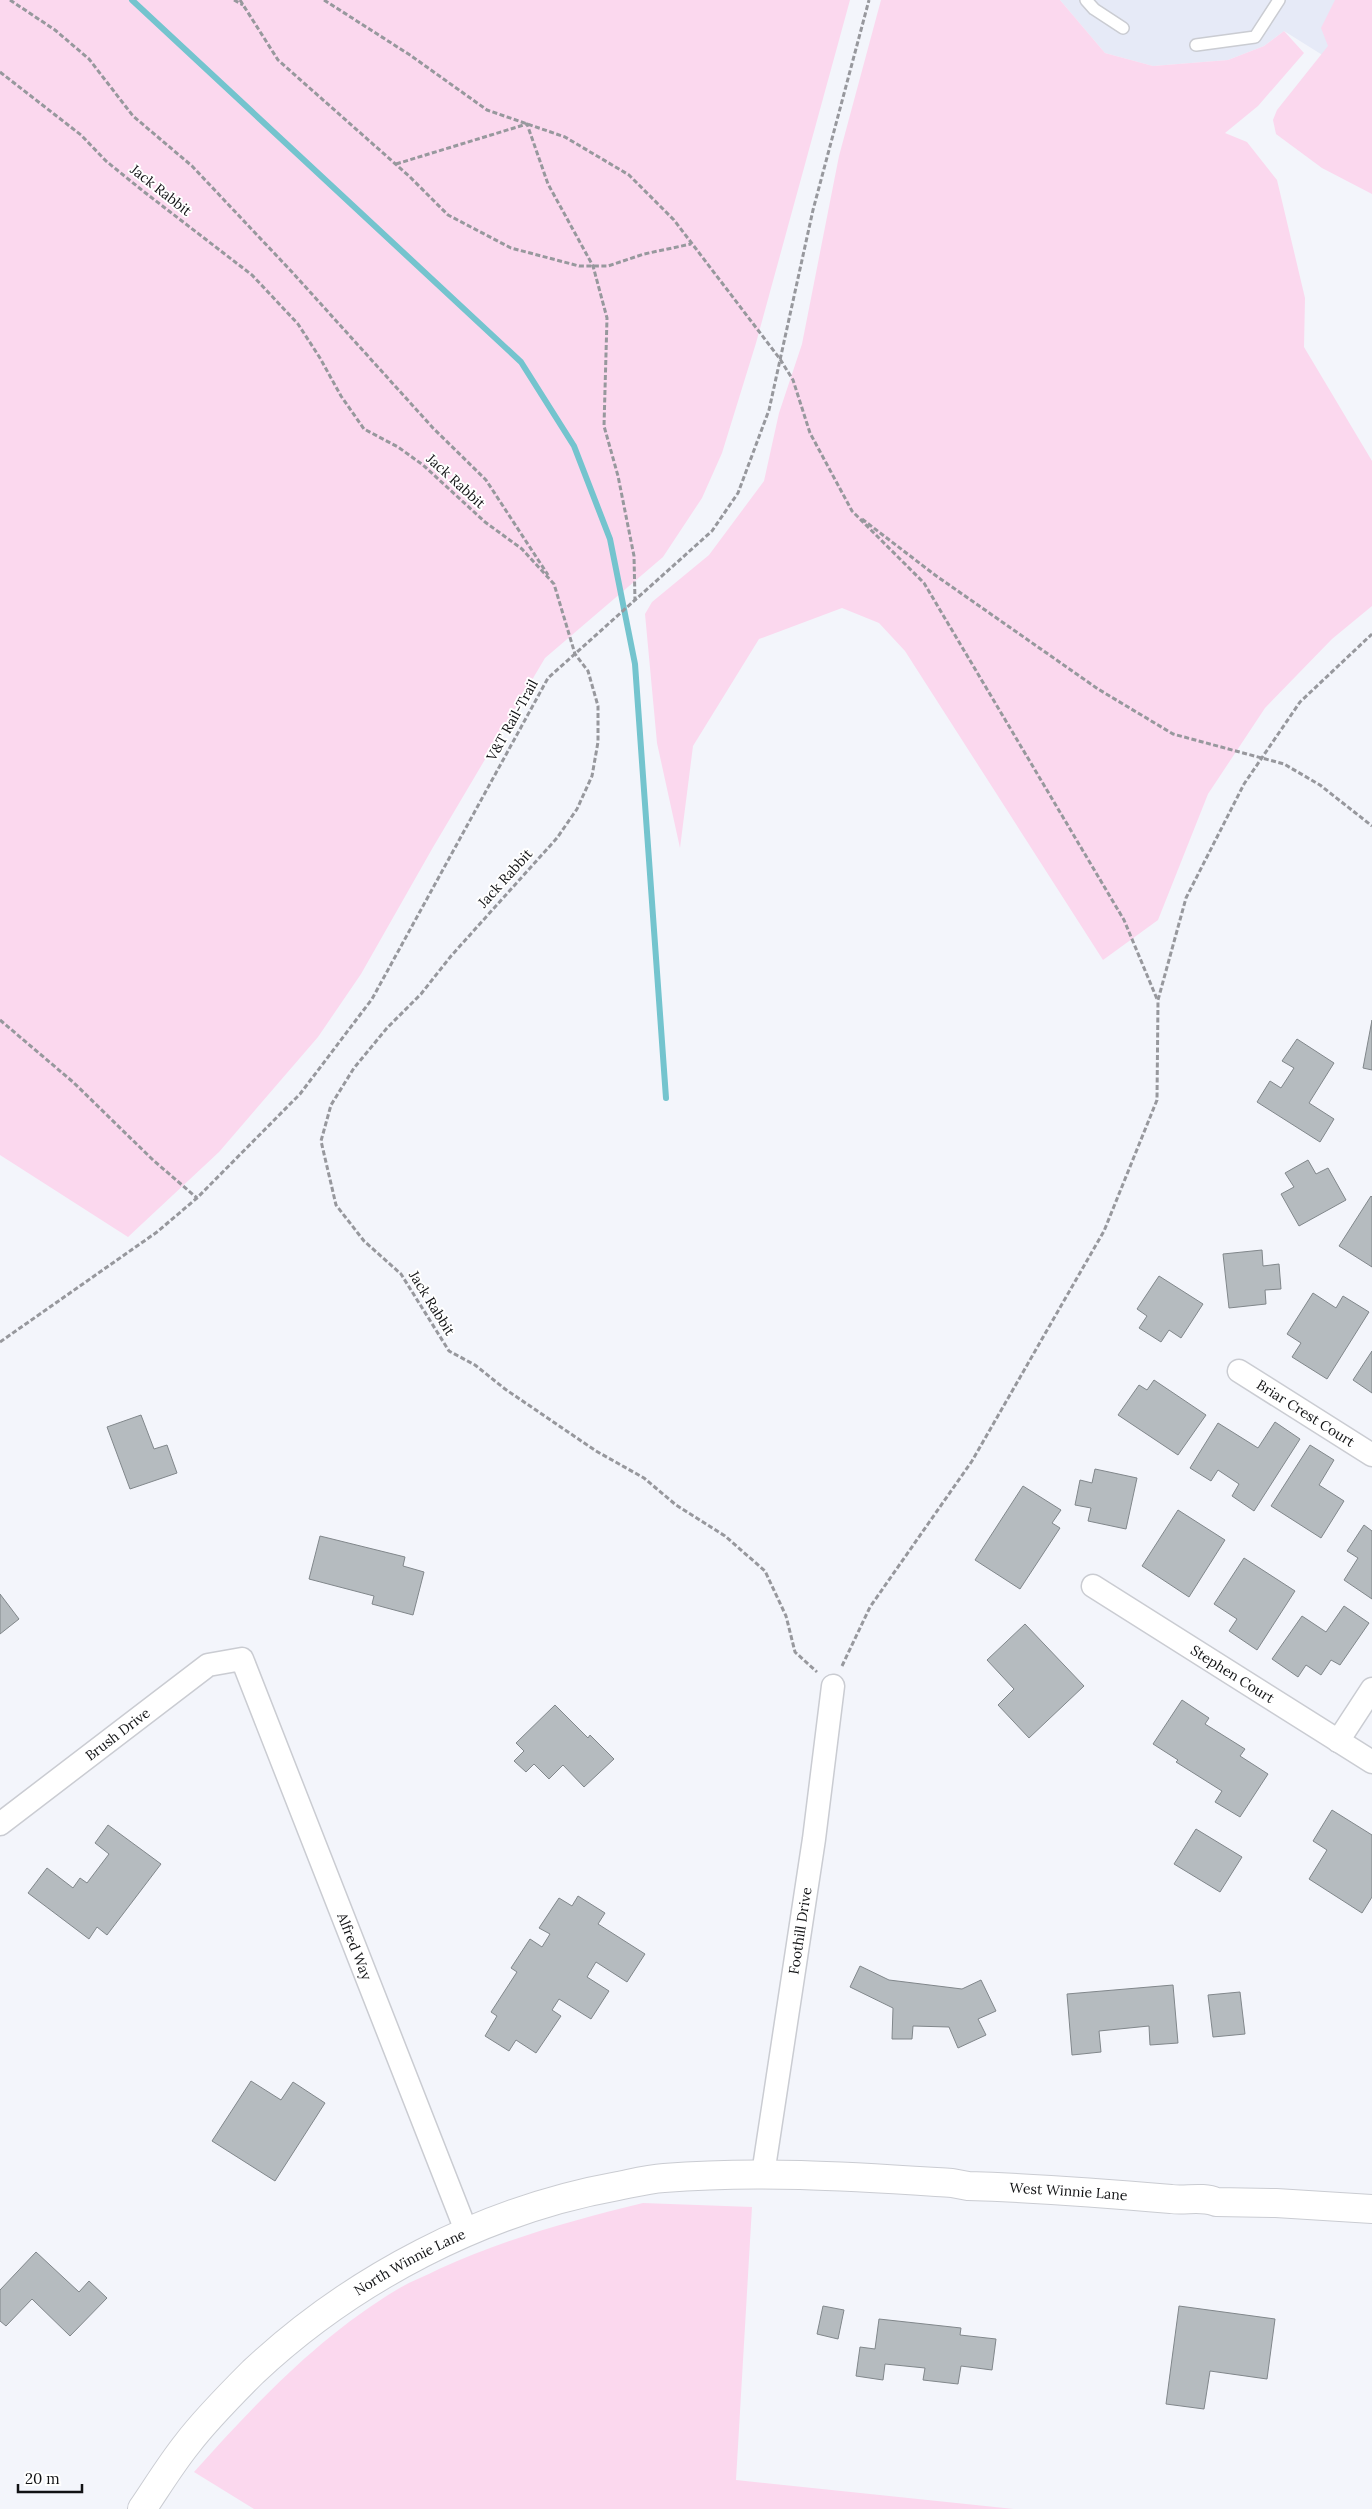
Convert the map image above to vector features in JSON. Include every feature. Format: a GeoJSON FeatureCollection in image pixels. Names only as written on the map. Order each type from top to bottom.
{"type":"FeatureCollection","features":[{"type":"Feature","properties":{"kind":"street","name":"Briar Crest Court"},"geometry":{"type":"LineString","coordinates":[[1239,1371],[1372,1455]]}},
{"type":"Feature","properties":{"kind":"street","name":"Stephen Court"},"geometry":{"type":"LineString","coordinates":[[1093,1586],[1372,1762]]}},
{"type":"Feature","properties":{"kind":"street","name":"Brush Drive"},"geometry":{"type":"LineString","coordinates":[[0,1824],[208,1665],[242,1659]]}},
{"type":"Feature","properties":{"kind":"street","name":"Alfred Way"},"geometry":{"type":"LineString","coordinates":[[242,1659],[467,2234]]}},
{"type":"Feature","properties":{"kind":"street","name":"Foothill Drive"},"geometry":{"type":"LineString","coordinates":[[764,2174],[813,1849],[833,1686]]}},
{"type":"Feature","properties":{"kind":"street"},"geometry":{"type":"LineString","coordinates":[[1338,1741],[1372,1689]]}},
{"type":"Feature","properties":{"kind":"street","name":"North Winnie Lane"},"geometry":{"type":"LineString","coordinates":[[142,2509],[187,2443],[253,2372],[320,2316],[379,2278],[438,2246],[525,2209],[589,2191],[662,2178],[764,2174]]}},
{"type":"Feature","properties":{"kind":"street","name":"West Winnie Lane"},"geometry":{"type":"LineString","coordinates":[[764,2174],[913,2181],[968,2186],[1063,2189],[1176,2200],[1208,2199],[1216,2202],[1276,2203],[1372,2209]]}},
{"type":"Feature","properties":{"kind":"lane"},"geometry":{"type":"LineString","coordinates":[[1086,0],[1094,9],[1123,28]]}},
{"type":"Feature","properties":{"kind":"lane"},"geometry":{"type":"LineString","coordinates":[[1196,45],[1255,37],[1278,0]]}},
{"type":"Feature","properties":{"kind":"path"},"geometry":{"type":"LineString","coordinates":[[10,0],[55,30],[89,59],[133,116],[192,166],[434,428],[486,480],[554,584]]}},
{"type":"Feature","properties":{"kind":"path"},"geometry":{"type":"LineString","coordinates":[[234,0],[243,5]]}},
{"type":"Feature","properties":{"kind":"path"},"geometry":{"type":"LineString","coordinates":[[240,0],[278,60],[396,164],[448,215],[511,248],[579,266],[608,266],[644,254],[691,244]]}},
{"type":"Feature","properties":{"kind":"path"},"geometry":{"type":"LineString","coordinates":[[324,0],[410,55],[487,110],[565,137],[629,175],[674,220],[780,359],[793,380],[810,434],[852,511],[924,583],[1124,920],[1158,1000]]}},
{"type":"Feature","properties":{"kind":"path","name":"V&T Rail-Trail"},"geometry":{"type":"LineString","coordinates":[[0,1342],[157,1232],[197,1198],[300,1094],[372,999],[548,678],[712,531],[738,492],[769,410],[813,210],[869,0]]}},
{"type":"Feature","properties":{"kind":"path","name":"Jack Rabbit"},"geometry":{"type":"LineString","coordinates":[[0,72],[68,124],[106,160],[143,191],[252,275],[298,324],[341,396],[364,429],[398,447],[423,465],[485,522],[522,549],[554,584],[576,654],[588,671],[598,706],[598,742],[592,776],[577,809],[557,838],[458,948],[421,994],[387,1028],[349,1075],[331,1105],[322,1141],[336,1205],[364,1240],[401,1274],[449,1351],[475,1365],[559,1427],[644,1478],[676,1505],[726,1536],[765,1571],[786,1616],[795,1652],[833,1686]]}},
{"type":"Feature","properties":{"kind":"path"},"geometry":{"type":"LineString","coordinates":[[396,164],[527,124]]}},
{"type":"Feature","properties":{"kind":"path"},"geometry":{"type":"LineString","coordinates":[[527,124],[548,184],[593,266],[607,318],[604,426],[618,476],[634,556],[636,601]]}},
{"type":"Feature","properties":{"kind":"path"},"geometry":{"type":"LineString","coordinates":[[852,511],[935,575],[1098,689],[1173,734],[1284,764],[1320,784],[1372,826]]}},
{"type":"Feature","properties":{"kind":"path"},"geometry":{"type":"LineString","coordinates":[[833,1686],[870,1607],[972,1461],[1104,1231],[1157,1100],[1158,1000],[1186,898],[1244,784],[1300,702],[1372,634]]}},
{"type":"Feature","properties":{"kind":"path"},"geometry":{"type":"LineString","coordinates":[[0,1020],[73,1082],[153,1160],[197,1198]]}},
{"type":"Feature","properties":{"kind":"shaded area"},"geometry":{"type":"Polygon","coordinates":[[[0,0],[850,0],[756,343],[722,453],[702,498],[663,557],[545,658],[432,849],[361,974],[318,1037],[219,1152],[128,1237],[0,1155],[0,0]]]}},
{"type":"Feature","properties":{"kind":"shaded area"},"geometry":{"type":"Polygon","coordinates":[[[881,0],[1060,0],[1105,53],[1153,66],[1228,60],[1264,46],[1284,31],[1304,53],[1258,106],[1225,133],[1247,142],[1277,180],[1305,298],[1304,347],[1372,461],[1372,606],[1332,639],[1265,708],[1208,794],[1158,920],[1103,960],[905,651],[879,623],[842,608],[759,639],[693,746],[680,848],[657,743],[645,614],[652,602],[709,555],[764,481],[779,413],[802,344],[839,156],[881,0]]]}},
{"type":"Feature","properties":{"kind":"shaded area"},"geometry":{"type":"Polygon","coordinates":[[[1060,0],[1372,0],[1372,86],[1284,31],[1264,46],[1228,60],[1153,66],[1105,53],[1060,0]]]}},
{"type":"Feature","properties":{"kind":"shaded area"},"geometry":{"type":"Polygon","coordinates":[[[1335,0],[1372,0],[1372,194],[1322,168],[1276,134],[1273,120],[1277,110],[1328,46],[1321,28],[1335,0]]]}},
{"type":"Feature","properties":{"kind":"shaded area"},"geometry":{"type":"Polygon","coordinates":[[[643,2203],[752,2207],[736,2480],[1014,2509],[254,2509],[194,2472],[240,2421],[289,2373],[341,2328],[398,2289],[464,2258],[514,2239],[565,2223],[643,2203]]]}},
{"type":"Feature","properties":{"kind":"building"},"geometry":{"type":"Polygon","coordinates":[[[1372,1020],[1372,1070],[1363,1068],[1372,1020]]]}},
{"type":"Feature","properties":{"kind":"building"},"geometry":{"type":"Polygon","coordinates":[[[1297,1039],[1334,1063],[1309,1103],[1334,1119],[1320,1142],[1257,1102],[1270,1081],[1281,1088],[1294,1068],[1282,1061],[1297,1039]]]}},
{"type":"Feature","properties":{"kind":"building"},"geometry":{"type":"Polygon","coordinates":[[[1308,1160],[1316,1174],[1328,1168],[1346,1200],[1299,1226],[1281,1194],[1294,1187],[1285,1173],[1308,1160]]]}},
{"type":"Feature","properties":{"kind":"building"},"geometry":{"type":"Polygon","coordinates":[[[1372,1197],[1372,1267],[1339,1246],[1372,1197]]]}},
{"type":"Feature","properties":{"kind":"building"},"geometry":{"type":"Polygon","coordinates":[[[1262,1250],[1263,1266],[1279,1264],[1281,1289],[1265,1290],[1266,1304],[1229,1308],[1223,1254],[1262,1250]]]}},
{"type":"Feature","properties":{"kind":"building"},"geometry":{"type":"Polygon","coordinates":[[[1159,1276],[1203,1304],[1181,1338],[1169,1330],[1161,1342],[1139,1328],[1147,1316],[1137,1309],[1159,1276]]]}},
{"type":"Feature","properties":{"kind":"building"},"geometry":{"type":"Polygon","coordinates":[[[1313,1293],[1336,1308],[1343,1296],[1369,1312],[1327,1379],[1292,1357],[1301,1343],[1287,1334],[1313,1293]]]}},
{"type":"Feature","properties":{"kind":"building"},"geometry":{"type":"Polygon","coordinates":[[[1372,1351],[1372,1393],[1353,1380],[1372,1351]]]}},
{"type":"Feature","properties":{"kind":"building"},"geometry":{"type":"Polygon","coordinates":[[[1154,1380],[1206,1415],[1178,1455],[1118,1415],[1139,1385],[1147,1390],[1154,1380]]]}},
{"type":"Feature","properties":{"kind":"building"},"geometry":{"type":"Polygon","coordinates":[[[141,1415],[154,1449],[167,1445],[177,1473],[130,1489],[107,1427],[141,1415]]]}},
{"type":"Feature","properties":{"kind":"building"},"geometry":{"type":"Polygon","coordinates":[[[1275,1422],[1300,1439],[1254,1511],[1232,1496],[1239,1484],[1218,1470],[1211,1481],[1190,1468],[1218,1423],[1258,1448],[1275,1422]]]}},
{"type":"Feature","properties":{"kind":"building"},"geometry":{"type":"Polygon","coordinates":[[[1310,1445],[1334,1460],[1319,1485],[1344,1501],[1321,1538],[1271,1506],[1310,1445]]]}},
{"type":"Feature","properties":{"kind":"building"},"geometry":{"type":"Polygon","coordinates":[[[1095,1469],[1137,1478],[1126,1529],[1088,1521],[1091,1508],[1075,1505],[1080,1480],[1092,1483],[1095,1469]]]}},
{"type":"Feature","properties":{"kind":"building"},"geometry":{"type":"Polygon","coordinates":[[[1023,1486],[1061,1510],[1052,1523],[1060,1528],[1020,1589],[975,1560],[1023,1486]]]}},
{"type":"Feature","properties":{"kind":"building"},"geometry":{"type":"Polygon","coordinates":[[[1178,1510],[1225,1540],[1189,1597],[1142,1566],[1178,1510]]]}},
{"type":"Feature","properties":{"kind":"building"},"geometry":{"type":"Polygon","coordinates":[[[1364,1525],[1372,1531],[1372,1599],[1344,1580],[1358,1558],[1347,1551],[1364,1525]]]}},
{"type":"Feature","properties":{"kind":"building"},"geometry":{"type":"Polygon","coordinates":[[[320,1536],[405,1557],[403,1566],[424,1572],[413,1615],[372,1604],[374,1596],[309,1579],[320,1536]]]}},
{"type":"Feature","properties":{"kind":"building"},"geometry":{"type":"Polygon","coordinates":[[[1244,1558],[1295,1591],[1257,1650],[1229,1631],[1237,1619],[1214,1604],[1244,1558]]]}},
{"type":"Feature","properties":{"kind":"building"},"geometry":{"type":"Polygon","coordinates":[[[0,1594],[19,1619],[0,1634],[0,1594]]]}},
{"type":"Feature","properties":{"kind":"building"},"geometry":{"type":"Polygon","coordinates":[[[1344,1606],[1369,1623],[1340,1665],[1331,1660],[1321,1675],[1306,1665],[1298,1677],[1272,1659],[1302,1616],[1326,1632],[1344,1606]]]}},
{"type":"Feature","properties":{"kind":"building"},"geometry":{"type":"Polygon","coordinates":[[[1025,1624],[1084,1686],[1029,1738],[998,1705],[1014,1689],[987,1660],[1025,1624]]]}},
{"type":"Feature","properties":{"kind":"building"},"geometry":{"type":"Polygon","coordinates":[[[1182,1700],[1209,1718],[1205,1724],[1245,1749],[1240,1756],[1268,1774],[1240,1817],[1215,1802],[1222,1791],[1176,1762],[1178,1760],[1153,1744],[1182,1700]]]}},
{"type":"Feature","properties":{"kind":"building"},"geometry":{"type":"Polygon","coordinates":[[[555,1705],[588,1738],[590,1735],[614,1759],[584,1787],[563,1765],[549,1779],[534,1764],[526,1772],[514,1761],[524,1751],[516,1743],[555,1705]]]}},
{"type":"Feature","properties":{"kind":"building"},"geometry":{"type":"Polygon","coordinates":[[[1332,1810],[1372,1835],[1372,1897],[1362,1913],[1309,1879],[1327,1850],[1313,1841],[1332,1810]]]}},
{"type":"Feature","properties":{"kind":"building"},"geometry":{"type":"Polygon","coordinates":[[[108,1825],[161,1864],[107,1935],[97,1927],[89,1939],[28,1893],[47,1868],[73,1888],[80,1878],[87,1883],[109,1854],[95,1843],[108,1825]]]}},
{"type":"Feature","properties":{"kind":"building"},"geometry":{"type":"Polygon","coordinates":[[[1196,1829],[1242,1857],[1220,1892],[1174,1864],[1196,1829]]]}},
{"type":"Feature","properties":{"kind":"building"},"geometry":{"type":"Polygon","coordinates":[[[578,1896],[605,1913],[598,1924],[645,1954],[627,1982],[596,1962],[587,1977],[609,1991],[591,2019],[559,1999],[552,2010],[561,2016],[536,2053],[516,2040],[509,2051],[485,2036],[497,2016],[491,2012],[517,1972],[511,1968],[530,1939],[542,1947],[550,1934],[539,1928],[559,1898],[572,1906],[578,1896]]]}},
{"type":"Feature","properties":{"kind":"building"},"geometry":{"type":"Polygon","coordinates":[[[860,1966],[889,1980],[962,1989],[981,1980],[996,2011],[978,2019],[986,2035],[958,2048],[949,2027],[913,2026],[912,2039],[892,2039],[893,2008],[850,1987],[860,1966]]]}},
{"type":"Feature","properties":{"kind":"building"},"geometry":{"type":"Polygon","coordinates":[[[1173,1985],[1178,2043],[1150,2045],[1149,2026],[1099,2031],[1101,2052],[1072,2055],[1067,1994],[1173,1985]]]}},
{"type":"Feature","properties":{"kind":"building"},"geometry":{"type":"Polygon","coordinates":[[[1240,1992],[1245,2034],[1213,2037],[1208,1995],[1240,1992]]]}},
{"type":"Feature","properties":{"kind":"building"},"geometry":{"type":"Polygon","coordinates":[[[251,2081],[281,2100],[293,2082],[325,2103],[275,2181],[212,2141],[251,2081]]]}},
{"type":"Feature","properties":{"kind":"building"},"geometry":{"type":"Polygon","coordinates":[[[36,2252],[79,2292],[89,2281],[107,2298],[70,2336],[32,2299],[6,2326],[0,2321],[0,2290],[36,2252]]]}},
{"type":"Feature","properties":{"kind":"building"},"geometry":{"type":"Polygon","coordinates":[[[823,2306],[844,2310],[838,2339],[817,2334],[823,2306]]]}},
{"type":"Feature","properties":{"kind":"building"},"geometry":{"type":"Polygon","coordinates":[[[1179,2306],[1275,2319],[1267,2379],[1210,2371],[1204,2409],[1166,2404],[1179,2306]]]}},
{"type":"Feature","properties":{"kind":"building"},"geometry":{"type":"Polygon","coordinates":[[[879,2319],[961,2328],[960,2335],[996,2339],[992,2370],[961,2366],[958,2384],[923,2380],[925,2368],[885,2364],[883,2380],[856,2376],[860,2347],[875,2349],[879,2319]]]}},
{"type":"Feature","properties":{"kind":"waterway"},"geometry":{"type":"LineString","coordinates":[[132,0],[521,362],[574,446],[610,539],[635,664],[666,1098]]}}]}
